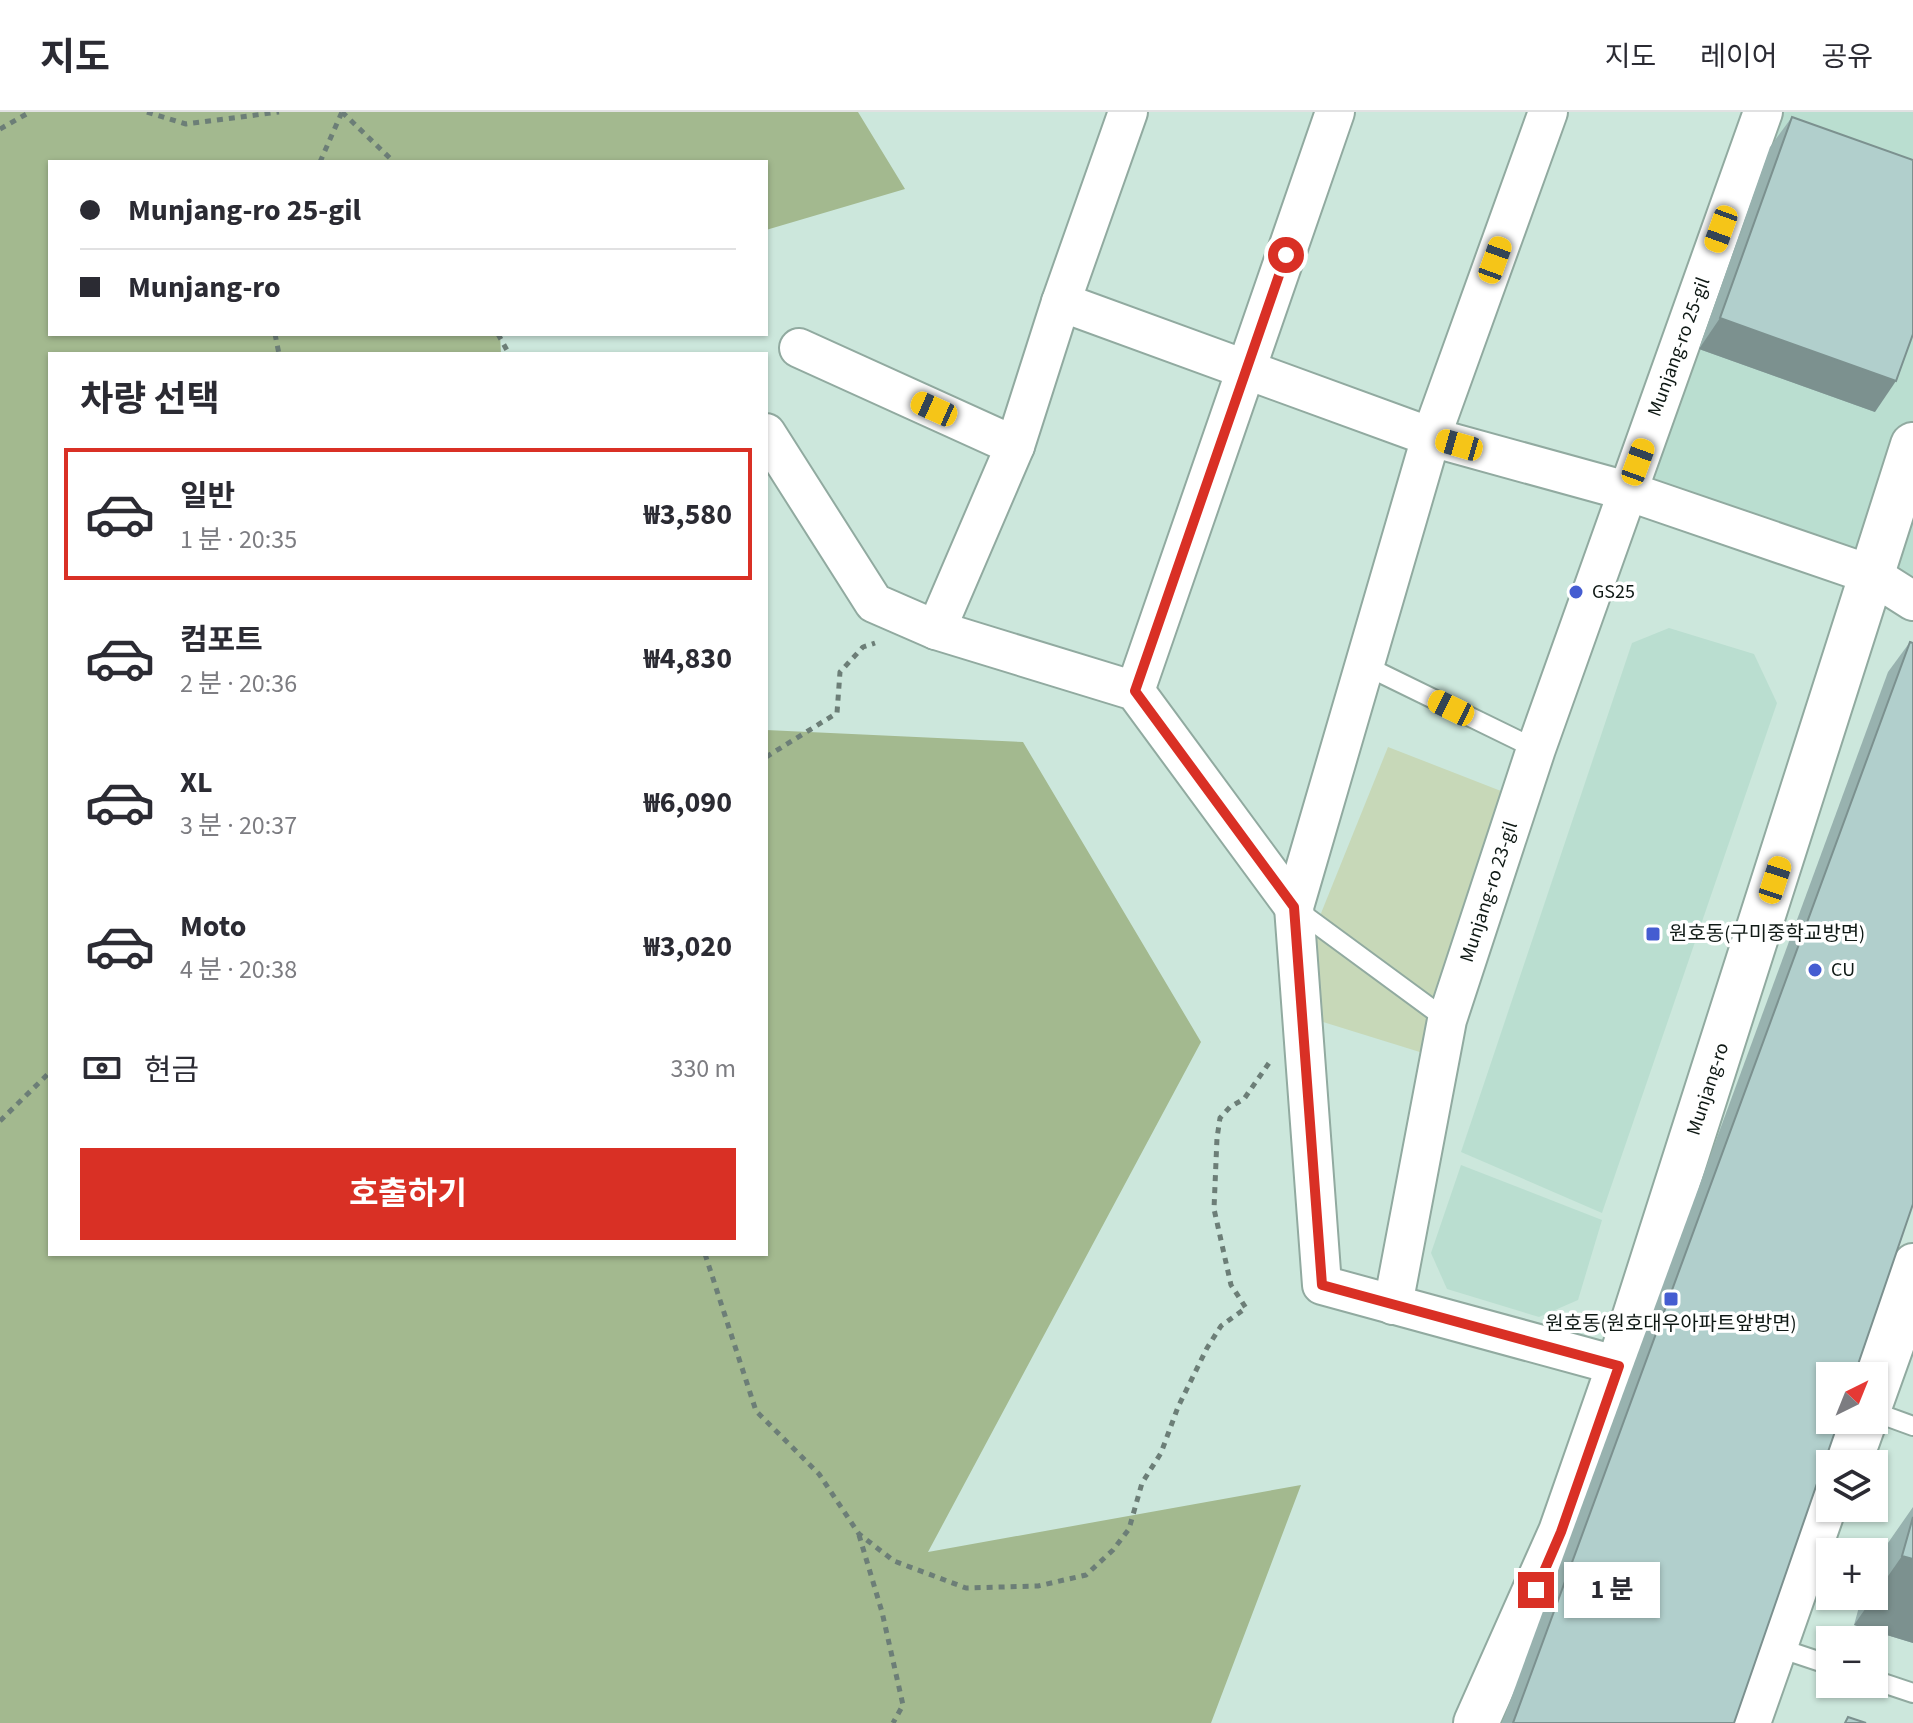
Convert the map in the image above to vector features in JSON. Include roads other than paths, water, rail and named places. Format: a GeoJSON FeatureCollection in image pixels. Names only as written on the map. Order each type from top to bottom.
{"type":"FeatureCollection","features":[{"type":"Feature","properties":{"kind":"street"},"geometry":{"type":"LineString","coordinates":[[929,627],[1015,446],[1061,302],[1128,112]]}},
{"type":"Feature","properties":{"kind":"street"},"geometry":{"type":"LineString","coordinates":[[1135,691],[1335,112]]}},
{"type":"Feature","properties":{"kind":"street"},"geometry":{"type":"LineString","coordinates":[[1548,112],[1431,437],[1294,907],[1322,1285],[1619,1366]]}},
{"type":"Feature","properties":{"kind":"street","name":"Munjang-ro 25-gil"},"geometry":{"type":"LineString","coordinates":[[1627,491],[1763,112]]}},
{"type":"Feature","properties":{"kind":"street"},"geometry":{"type":"LineString","coordinates":[[1061,302],[1431,437],[1627,491],[1872,575],[1913,601]]}},
{"type":"Feature","properties":{"kind":"street"},"geometry":{"type":"LineString","coordinates":[[799,348],[1015,446]]}},
{"type":"Feature","properties":{"kind":"street"},"geometry":{"type":"LineString","coordinates":[[768,436],[874,603],[929,627],[1135,691],[1294,907]]}},
{"type":"Feature","properties":{"kind":"street","name":"Munjang-ro"},"geometry":{"type":"LineString","coordinates":[[1476,1723],[1561,1532],[1619,1366],[1913,445]]}},
{"type":"Feature","properties":{"kind":"street","name":"Munjang-ro 23-gil"},"geometry":{"type":"LineString","coordinates":[[1393,1305],[1447,1020],[1536,749],[1627,491]]}},
{"type":"Feature","properties":{"kind":"street"},"geometry":{"type":"LineString","coordinates":[[1878,1362],[1913,1263]]}},
{"type":"Feature","properties":{"kind":"street"},"geometry":{"type":"LineString","coordinates":[[1751,1723],[1822,1522]]}},
{"type":"Feature","properties":{"kind":"lane"},"geometry":{"type":"LineString","coordinates":[[1366,666],[1536,749]]}},
{"type":"Feature","properties":{"kind":"lane"},"geometry":{"type":"LineString","coordinates":[[1294,907],[1447,1020]]}},
{"type":"Feature","properties":{"kind":"lane"},"geometry":{"type":"LineString","coordinates":[[1888,1376],[1913,1323]]}},
{"type":"Feature","properties":{"kind":"lane"},"geometry":{"type":"LineString","coordinates":[[1888,1421],[1913,1426]]}},
{"type":"Feature","properties":{"kind":"lane"},"geometry":{"type":"LineString","coordinates":[[1769,1723],[1816,1592]]}},
{"type":"Feature","properties":{"kind":"lane"},"geometry":{"type":"LineString","coordinates":[[1794,1653],[1816,1660]]}},
{"type":"Feature","properties":{"kind":"lane"},"geometry":{"type":"LineString","coordinates":[[1888,1685],[1913,1693]]}},
{"type":"Feature","properties":{"kind":"place","name":"GS25"},"geometry":{"type":"Point","coordinates":[1576,592]}},
{"type":"Feature","properties":{"kind":"place","name":"원호동(구미중학교방면)"},"geometry":{"type":"Point","coordinates":[1653,934]}},
{"type":"Feature","properties":{"kind":"place","name":"CU"},"geometry":{"type":"Point","coordinates":[1815,970]}},
{"type":"Feature","properties":{"kind":"place","name":"원호동(원호대우아파트앞방면)"},"geometry":{"type":"Point","coordinates":[1671,1299]}}]}
